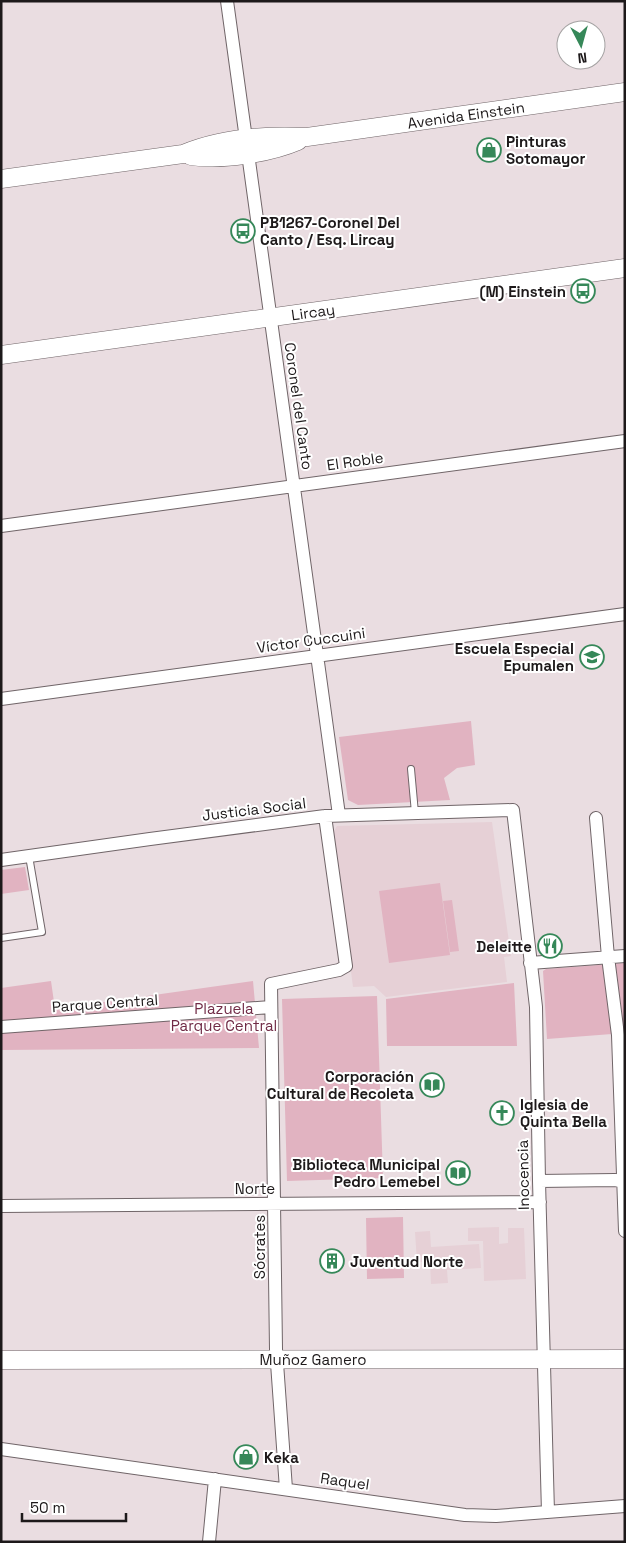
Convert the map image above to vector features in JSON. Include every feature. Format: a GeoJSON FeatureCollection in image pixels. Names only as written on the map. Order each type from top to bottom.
{"type":"FeatureCollection","features":[{"type":"Feature","properties":{"kind":"street","name":"Coronel del Canto"},"geometry":{"type":"LineString","coordinates":[[227,1],[339,815]]}},
{"type":"Feature","properties":{"kind":"street","name":"Avenida Einstein"},"geometry":{"type":"LineString","coordinates":[[1,179],[183,154],[207,146],[247,146],[276,136],[307,137],[625,92]]}},
{"type":"Feature","properties":{"kind":"street","name":"Lircay"},"geometry":{"type":"LineString","coordinates":[[1,355],[625,268]]}},
{"type":"Feature","properties":{"kind":"street","name":"El Roble"},"geometry":{"type":"LineString","coordinates":[[1,526],[625,441]]}},
{"type":"Feature","properties":{"kind":"street","name":"Víctor Cuccuini"},"geometry":{"type":"LineString","coordinates":[[1,699],[625,614]]}},
{"type":"Feature","properties":{"kind":"street","name":"Justicia Social"},"geometry":{"type":"LineString","coordinates":[[1,860],[325,816],[513,810]]}},
{"type":"Feature","properties":{"kind":"street","name":"Inocencia"},"geometry":{"type":"LineString","coordinates":[[513,810],[537,1014],[539,1181],[548,1512]]}},
{"type":"Feature","properties":{"kind":"street","name":"Sócrates"},"geometry":{"type":"LineString","coordinates":[[286,1489],[276,1359],[271,984],[339,970],[346,966],[325,816]]}},
{"type":"Feature","properties":{"kind":"street"},"geometry":{"type":"LineString","coordinates":[[596,818],[608,957],[618,1035],[625,1231]]}},
{"type":"Feature","properties":{"kind":"street"},"geometry":{"type":"LineString","coordinates":[[530,964],[625,956]]}},
{"type":"Feature","properties":{"kind":"street","name":"Parque Central"},"geometry":{"type":"LineString","coordinates":[[1,1027],[271,1007]]}},
{"type":"Feature","properties":{"kind":"street"},"geometry":{"type":"LineString","coordinates":[[539,1181],[615,1180],[624,1182]]}},
{"type":"Feature","properties":{"kind":"street","name":"Norte"},"geometry":{"type":"LineString","coordinates":[[1,1206],[540,1202]]}},
{"type":"Feature","properties":{"kind":"street","name":"Muñoz Gamero"},"geometry":{"type":"LineString","coordinates":[[1,1360],[625,1359]]}},
{"type":"Feature","properties":{"kind":"street","name":"Raquel"},"geometry":{"type":"LineString","coordinates":[[1,1449],[465,1515],[496,1516],[625,1506]]}},
{"type":"Feature","properties":{"kind":"street"},"geometry":{"type":"LineString","coordinates":[[209,1542],[215,1478]]}},
{"type":"Feature","properties":{"kind":"lane"},"geometry":{"type":"LineString","coordinates":[[411,769],[415,812]]}},
{"type":"Feature","properties":{"kind":"lane"},"geometry":{"type":"LineString","coordinates":[[1,938],[42,932],[29,856]]}},
{"type":"Feature","properties":{"kind":"shaded area"},"geometry":{"type":"Polygon","coordinates":[[[492,822],[511,956],[504,957],[507,982],[386,997],[374,986],[353,987],[333,833],[337,826],[492,822]]]}},
{"type":"Feature","properties":{"kind":"shaded area"},"geometry":{"type":"Polygon","coordinates":[[[499,1227],[499,1244],[508,1243],[508,1228],[524,1228],[526,1279],[484,1281],[483,1241],[468,1241],[468,1228],[499,1227]]]}},
{"type":"Feature","properties":{"kind":"shaded area"},"geometry":{"type":"Polygon","coordinates":[[[430,1231],[431,1247],[479,1244],[481,1268],[447,1270],[448,1283],[431,1284],[430,1262],[417,1262],[415,1232],[430,1231]]]}},
{"type":"Feature","properties":{"kind":"green space"},"geometry":{"type":"Polygon","coordinates":[[[471,721],[475,765],[457,768],[444,778],[450,800],[358,805],[348,800],[339,737],[471,721]]]}},
{"type":"Feature","properties":{"kind":"green space"},"geometry":{"type":"Polygon","coordinates":[[[25,867],[29,890],[1,894],[1,870],[25,867]]]}},
{"type":"Feature","properties":{"kind":"green space"},"geometry":{"type":"Polygon","coordinates":[[[440,883],[450,955],[389,963],[379,891],[440,883]]]}},
{"type":"Feature","properties":{"kind":"green space"},"geometry":{"type":"Polygon","coordinates":[[[452,900],[459,951],[450,952],[443,901],[452,900]]]}},
{"type":"Feature","properties":{"kind":"green space"},"geometry":{"type":"Polygon","coordinates":[[[625,963],[625,1033],[547,1039],[543,971],[546,969],[625,963]]]}},
{"type":"Feature","properties":{"kind":"green space","name":"Plazuela Parque Central"},"geometry":{"type":"Polygon","coordinates":[[[51,981],[55,1009],[253,981],[259,1048],[1,1050],[1,988],[51,981]]]}},
{"type":"Feature","properties":{"kind":"green space"},"geometry":{"type":"Polygon","coordinates":[[[514,983],[517,1046],[387,1046],[386,999],[514,983]]]}},
{"type":"Feature","properties":{"kind":"green space"},"geometry":{"type":"Polygon","coordinates":[[[377,996],[383,1178],[287,1181],[282,999],[377,996]]]}},
{"type":"Feature","properties":{"kind":"green space"},"geometry":{"type":"Polygon","coordinates":[[[403,1217],[404,1278],[367,1279],[366,1218],[403,1217]]]}},
{"type":"Feature","properties":{"kind":"place","name":"Pinturas Sotomayor"},"geometry":{"type":"Point","coordinates":[489,150]}},
{"type":"Feature","properties":{"kind":"place","name":"PB1267-Coronel Del Canto / Esq. Lircay"},"geometry":{"type":"Point","coordinates":[243,231]}},
{"type":"Feature","properties":{"kind":"place","name":"(M) Einstein"},"geometry":{"type":"Point","coordinates":[583,291]}},
{"type":"Feature","properties":{"kind":"place","name":"Escuela Especial Epumalen"},"geometry":{"type":"Point","coordinates":[592,657]}},
{"type":"Feature","properties":{"kind":"place","name":"Deleitte"},"geometry":{"type":"Point","coordinates":[550,946]}},
{"type":"Feature","properties":{"kind":"place","name":"Corporación Cultural de Recoleta"},"geometry":{"type":"Point","coordinates":[432,1085]}},
{"type":"Feature","properties":{"kind":"place","name":"Iglesia de Quinta Bella"},"geometry":{"type":"Point","coordinates":[502,1113]}},
{"type":"Feature","properties":{"kind":"place","name":"Biblioteca Municipal Pedro Lemebel"},"geometry":{"type":"Point","coordinates":[458,1173]}},
{"type":"Feature","properties":{"kind":"place","name":"Juventud Norte"},"geometry":{"type":"Point","coordinates":[332,1261]}},
{"type":"Feature","properties":{"kind":"place","name":"Keka"},"geometry":{"type":"Point","coordinates":[246,1457]}}]}
